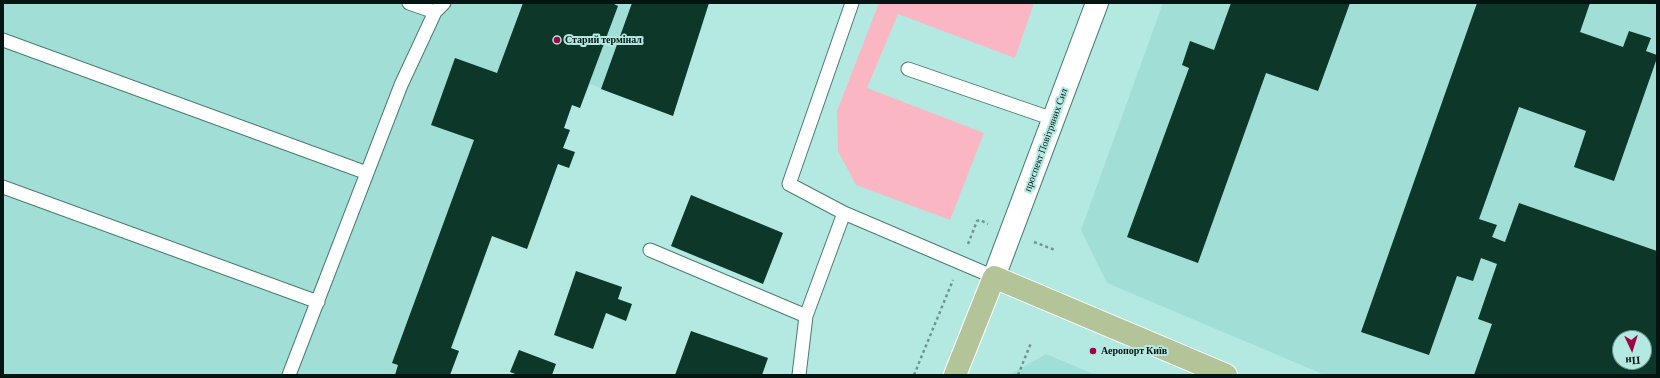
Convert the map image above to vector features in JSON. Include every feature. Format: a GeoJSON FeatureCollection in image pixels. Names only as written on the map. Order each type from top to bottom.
{"type":"FeatureCollection","features":[{"type":"Feature","properties":{"kind":"main road","name":"проспект Повітряних Сил"},"geometry":{"type":"LineString","coordinates":[[955,375],[994,277]]}},
{"type":"Feature","properties":{"kind":"main road"},"geometry":{"type":"LineString","coordinates":[[994,277],[1226,375]]}},
{"type":"Feature","properties":{"kind":"street","name":"проспект Повітряних Сил"},"geometry":{"type":"LineString","coordinates":[[994,277],[1097,3]]}},
{"type":"Feature","properties":{"kind":"lane"},"geometry":{"type":"LineString","coordinates":[[289,375],[401,85],[440,8],[409,3]]}},
{"type":"Feature","properties":{"kind":"lane"},"geometry":{"type":"LineString","coordinates":[[852,3],[789,184],[844,213],[994,277]]}},
{"type":"Feature","properties":{"kind":"lane"},"geometry":{"type":"LineString","coordinates":[[3,40],[367,173]]}},
{"type":"Feature","properties":{"kind":"lane"},"geometry":{"type":"LineString","coordinates":[[908,69],[1053,120]]}},
{"type":"Feature","properties":{"kind":"lane"},"geometry":{"type":"LineString","coordinates":[[3,187],[318,302]]}},
{"type":"Feature","properties":{"kind":"lane"},"geometry":{"type":"LineString","coordinates":[[799,375],[806,316],[844,213]]}},
{"type":"Feature","properties":{"kind":"lane"},"geometry":{"type":"LineString","coordinates":[[650,250],[806,316]]}},
{"type":"Feature","properties":{"kind":"path"},"geometry":{"type":"LineString","coordinates":[[1018,375],[1031,343]]}},
{"type":"Feature","properties":{"kind":"shaded area"},"geometry":{"type":"Polygon","coordinates":[[[3,3],[709,3],[673,116],[590,84],[580,108],[572,105],[564,128],[570,130],[563,148],[575,152],[569,168],[558,164],[527,249],[492,237],[452,348],[450,375],[3,375],[3,3]]]}},
{"type":"Feature","properties":{"kind":"shaded area"},"geometry":{"type":"Polygon","coordinates":[[[879,3],[1034,3],[1015,58],[898,14],[867,88],[984,133],[950,220],[856,185],[838,151],[837,111],[879,3]]]}},
{"type":"Feature","properties":{"kind":"shaded area"},"geometry":{"type":"Polygon","coordinates":[[[1163,3],[1657,3],[1657,375],[1325,375],[1107,283],[1081,230],[1163,3]]]}},
{"type":"Feature","properties":{"kind":"shaded area"},"geometry":{"type":"Polygon","coordinates":[[[1046,354],[1096,375],[1009,375],[1046,354]]]}},
{"type":"Feature","properties":{"kind":"building"},"geometry":{"type":"Polygon","coordinates":[[[523,3],[612,3],[618,6],[580,108],[572,105],[564,128],[570,130],[563,148],[575,152],[569,168],[558,164],[527,249],[492,236],[451,348],[459,351],[450,375],[395,375],[398,365],[392,363],[474,140],[431,125],[455,58],[497,73],[523,3]]]}},
{"type":"Feature","properties":{"kind":"building"},"geometry":{"type":"Polygon","coordinates":[[[632,3],[709,3],[673,116],[601,89],[632,3]]]}},
{"type":"Feature","properties":{"kind":"building"},"geometry":{"type":"Polygon","coordinates":[[[1231,3],[1350,3],[1318,91],[1266,73],[1198,263],[1127,237],[1189,68],[1182,65],[1190,41],[1214,50],[1231,3]]]}},
{"type":"Feature","properties":{"kind":"building"},"geometry":{"type":"Polygon","coordinates":[[[1477,3],[1590,3],[1580,32],[1623,47],[1629,31],[1651,38],[1646,51],[1657,55],[1614,181],[1574,167],[1586,131],[1519,107],[1479,219],[1497,225],[1492,237],[1505,242],[1519,203],[1657,251],[1657,375],[1474,375],[1492,324],[1478,319],[1497,264],[1481,258],[1473,281],[1457,276],[1429,355],[1361,332],[1477,3]]]}},
{"type":"Feature","properties":{"kind":"building"},"geometry":{"type":"Polygon","coordinates":[[[691,195],[783,233],[763,284],[671,246],[691,195]]]}},
{"type":"Feature","properties":{"kind":"building"},"geometry":{"type":"Polygon","coordinates":[[[576,271],[622,287],[618,299],[632,304],[626,321],[606,313],[593,349],[554,335],[576,271]]]}},
{"type":"Feature","properties":{"kind":"building"},"geometry":{"type":"Polygon","coordinates":[[[691,331],[768,358],[762,375],[675,375],[691,331]]]}},
{"type":"Feature","properties":{"kind":"building"},"geometry":{"type":"Polygon","coordinates":[[[519,350],[556,364],[552,375],[518,375],[510,372],[519,350]]]}},
{"type":"Feature","properties":{"kind":"place","name":"Старий термінал"},"geometry":{"type":"Point","coordinates":[557,40]}},
{"type":"Feature","properties":{"kind":"place","name":"Аеропорт Київ"},"geometry":{"type":"Point","coordinates":[1093,351]}}]}
